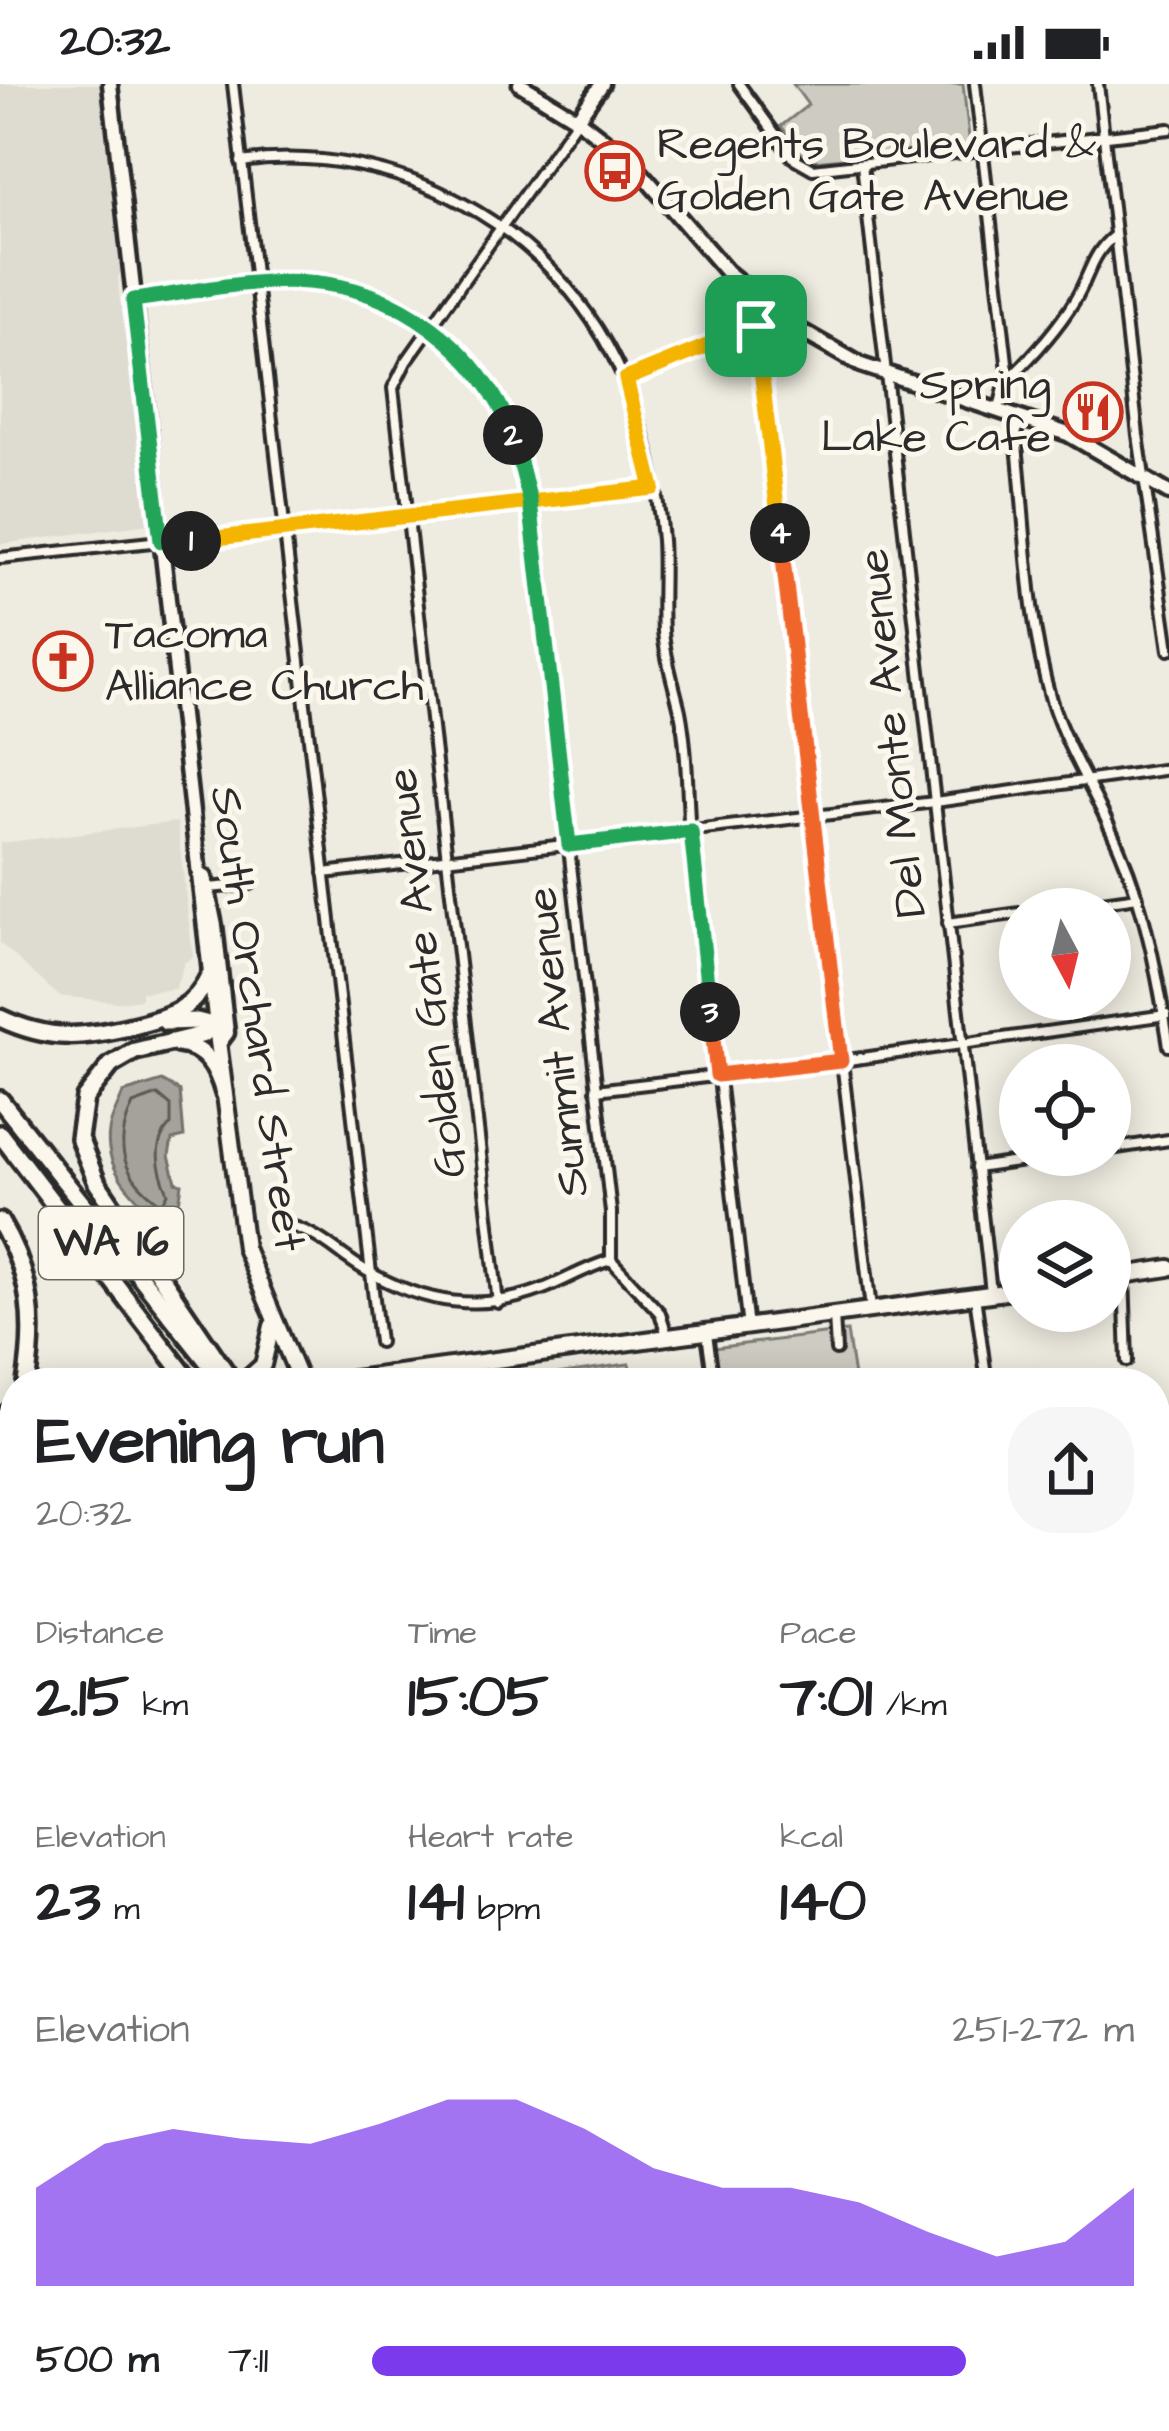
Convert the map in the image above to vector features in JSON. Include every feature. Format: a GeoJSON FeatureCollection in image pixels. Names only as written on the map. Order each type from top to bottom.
{"type":"FeatureCollection","features":[{"type":"Feature","properties":{"kind":"highway"},"geometry":{"type":"LineString","coordinates":[[0,1014],[64,1036],[103,1035],[184,1010],[198,998],[210,975]]}},
{"type":"Feature","properties":{"kind":"highway"},"geometry":{"type":"LineString","coordinates":[[127,1027],[197,1021],[216,1026]]}},
{"type":"Feature","properties":{"kind":"highway"},"geometry":{"type":"LineString","coordinates":[[216,1026],[201,1035],[126,1055],[103,1072],[83,1104],[79,1127],[82,1150],[108,1201],[220,1368]]}},
{"type":"Feature","properties":{"kind":"highway"},"geometry":{"type":"LineString","coordinates":[[164,1045],[189,1045],[204,1054],[215,1067],[224,1093]]}},
{"type":"Feature","properties":{"kind":"highway","name":"WA 16"},"geometry":{"type":"LineString","coordinates":[[0,1100],[176,1326],[216,1368]]}},
{"type":"Feature","properties":{"kind":"highway","name":"WA 16"},"geometry":{"type":"LineString","coordinates":[[0,1134],[180,1368]]}},
{"type":"Feature","properties":{"kind":"highway"},"geometry":{"type":"LineString","coordinates":[[0,1222],[21,1258],[31,1296],[28,1368]]}},
{"type":"Feature","properties":{"kind":"main road","name":"South Orchard Street"},"geometry":{"type":"LineString","coordinates":[[110,84],[241,1231],[294,1368]]}},
{"type":"Feature","properties":{"kind":"main road"},"geometry":{"type":"LineString","coordinates":[[520,84],[577,119],[630,160],[706,249],[768,308],[826,347],[885,374],[1080,440],[1169,493]]}},
{"type":"Feature","properties":{"kind":"main road"},"geometry":{"type":"LineString","coordinates":[[577,119],[602,84]]}},
{"type":"Feature","properties":{"kind":"main road"},"geometry":{"type":"LineString","coordinates":[[199,872],[208,880],[227,1033],[218,1045]]}},
{"type":"Feature","properties":{"kind":"main road"},"geometry":{"type":"LineString","coordinates":[[1131,1274],[1169,1268]]}},
{"type":"Feature","properties":{"kind":"main road"},"geometry":{"type":"LineString","coordinates":[[445,1368],[999,1293]]}},
{"type":"Feature","properties":{"kind":"main road"},"geometry":{"type":"LineString","coordinates":[[258,1368],[268,1355],[272,1321]]}},
{"type":"Feature","properties":{"kind":"street"},"geometry":{"type":"LineString","coordinates":[[232,84],[379,1342]]}},
{"type":"Feature","properties":{"kind":"street"},"geometry":{"type":"LineString","coordinates":[[739,84],[802,166],[813,169],[1169,129]]}},
{"type":"Feature","properties":{"kind":"street"},"geometry":{"type":"LineString","coordinates":[[975,84],[1006,382],[999,410]]}},
{"type":"Feature","properties":{"kind":"street"},"geometry":{"type":"LineString","coordinates":[[1098,84],[1169,650]]}},
{"type":"Feature","properties":{"kind":"street","name":"Golden Gate Avenue"},"geometry":{"type":"LineString","coordinates":[[498,1303],[393,388],[577,119]]}},
{"type":"Feature","properties":{"kind":"street"},"geometry":{"type":"LineString","coordinates":[[241,162],[299,158],[376,170],[436,190],[503,227],[570,288],[626,379],[662,540],[663,636],[685,741],[717,1075],[748,1328]]}},
{"type":"Feature","properties":{"kind":"street","name":"Del Monte Avenue"},"geometry":{"type":"LineString","coordinates":[[862,164],[976,1168],[986,1368]]}},
{"type":"Feature","properties":{"kind":"street"},"geometry":{"type":"LineString","coordinates":[[1006,382],[1046,342],[1076,298],[1096,250],[1114,236]]}},
{"type":"Feature","properties":{"kind":"street","name":"Summit Avenue"},"geometry":{"type":"LineString","coordinates":[[133,300],[257,284],[306,282],[353,290],[432,327],[467,360],[495,398],[523,464],[530,501],[613,1239],[611,1260],[660,1312],[669,1340]]}},
{"type":"Feature","properties":{"kind":"street"},"geometry":{"type":"LineString","coordinates":[[626,379],[756,326],[768,308]]}},
{"type":"Feature","properties":{"kind":"street"},"geometry":{"type":"LineString","coordinates":[[756,326],[871,1311]]}},
{"type":"Feature","properties":{"kind":"street"},"geometry":{"type":"LineString","coordinates":[[1020,416],[1016,436],[1039,644],[1058,721],[1138,897],[1167,1015],[1169,1046]]}},
{"type":"Feature","properties":{"kind":"street"},"geometry":{"type":"LineString","coordinates":[[0,558],[192,542],[653,488]]}},
{"type":"Feature","properties":{"kind":"street"},"geometry":{"type":"LineString","coordinates":[[324,873],[935,802],[1169,769]]}},
{"type":"Feature","properties":{"kind":"street"},"geometry":{"type":"LineString","coordinates":[[209,888],[251,884]]}},
{"type":"Feature","properties":{"kind":"street"},"geometry":{"type":"LineString","coordinates":[[1131,898],[1138,897]]}},
{"type":"Feature","properties":{"kind":"street"},"geometry":{"type":"LineString","coordinates":[[948,923],[999,917]]}},
{"type":"Feature","properties":{"kind":"street"},"geometry":{"type":"LineString","coordinates":[[596,1090],[1167,1015]]}},
{"type":"Feature","properties":{"kind":"street"},"geometry":{"type":"LineString","coordinates":[[1131,1146],[1169,1140]]}},
{"type":"Feature","properties":{"kind":"street"},"geometry":{"type":"LineString","coordinates":[[976,1168],[999,1165]]}},
{"type":"Feature","properties":{"kind":"street"},"geometry":{"type":"LineString","coordinates":[[280,1223],[322,1238],[370,1273],[411,1293],[465,1305],[498,1303],[542,1290],[611,1260]]}},
{"type":"Feature","properties":{"kind":"street"},"geometry":{"type":"LineString","coordinates":[[834,1316],[836,1350]]}},
{"type":"Feature","properties":{"kind":"street"},"geometry":{"type":"LineString","coordinates":[[1124,1332],[1127,1361]]}},
{"type":"Feature","properties":{"kind":"street"},"geometry":{"type":"LineString","coordinates":[[707,1334],[712,1368]]}},
{"type":"Feature","properties":{"kind":"shaded area"},"geometry":{"type":"Polygon","coordinates":[[[0,84],[103,84],[123,269],[118,277],[120,303],[127,312],[149,524],[0,544],[0,84]]]}},
{"type":"Feature","properties":{"kind":"shaded area"},"geometry":{"type":"Polygon","coordinates":[[[793,84],[963,84],[970,146],[813,161],[803,156],[781,126],[808,105],[793,84]]]}},
{"type":"Feature","properties":{"kind":"shaded area"},"geometry":{"type":"Polygon","coordinates":[[[177,822],[193,957],[184,963],[175,989],[141,992],[141,999],[118,1002],[59,996],[0,943],[0,843],[177,822]]]}},
{"type":"Feature","properties":{"kind":"shaded area"},"geometry":{"type":"Polygon","coordinates":[[[847,1331],[853,1368],[716,1368],[713,1348],[847,1331]]]}},
{"type":"Feature","properties":{"kind":"water"},"geometry":{"type":"Polygon","coordinates":[[[162,1081],[180,1091],[184,1137],[172,1140],[169,1156],[176,1182],[182,1184],[179,1202],[172,1216],[161,1223],[123,1183],[108,1145],[123,1093],[162,1081]]]}},
{"type":"Feature","properties":{"kind":"place","name":"Regents Boulevard & Golden Gate Avenue"},"geometry":{"type":"Point","coordinates":[615,171]}},
{"type":"Feature","properties":{"kind":"place","name":"Spring Lake Cafe"},"geometry":{"type":"Point","coordinates":[1093,412]}},
{"type":"Feature","properties":{"kind":"place","name":"Tacoma Alliance Church"},"geometry":{"type":"Point","coordinates":[63,661]}},
{"type":"Feature","properties":{"kind":"route"},"geometry":{"type":"LineString","coordinates":[[756,326],[626,379],[653,488],[530,501],[192,542],[161,541],[133,300],[286,282],[328,284],[376,297],[432,327],[482,377],[507,421],[530,501],[569,845],[691,831],[717,1075],[841,1061],[756,326]]}}]}
